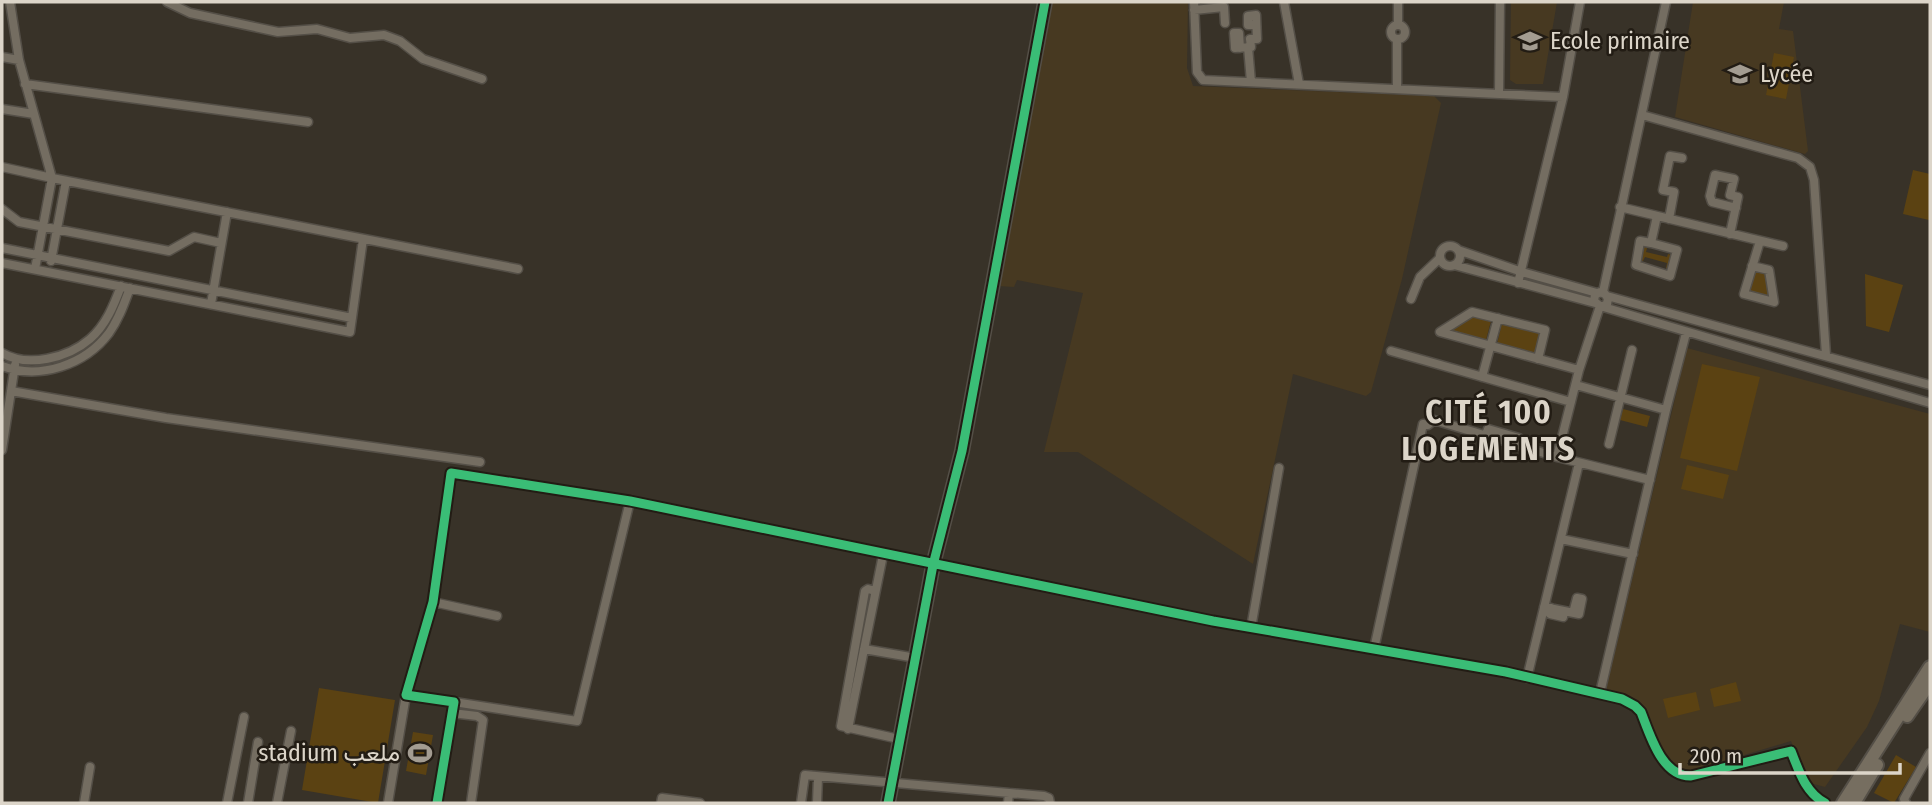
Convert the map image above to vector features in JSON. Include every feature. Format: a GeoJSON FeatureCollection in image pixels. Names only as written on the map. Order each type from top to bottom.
{"type":"FeatureCollection","features":[{"type":"Feature","properties":{"kind":"street"},"geometry":{"type":"LineString","coordinates":[[10,2],[19,60],[51,178],[34,269]]}},
{"type":"Feature","properties":{"kind":"street"},"geometry":{"type":"LineString","coordinates":[[167,2],[190,13],[278,32],[317,29],[350,38],[384,35],[400,41],[423,58],[482,79]]}},
{"type":"Feature","properties":{"kind":"street"},"geometry":{"type":"LineString","coordinates":[[888,803],[933,565],[962,452],[1045,2]]}},
{"type":"Feature","properties":{"kind":"street"},"geometry":{"type":"LineString","coordinates":[[1284,2],[1299,84]]}},
{"type":"Feature","properties":{"kind":"street"},"geometry":{"type":"LineString","coordinates":[[1397,88],[1397,40],[1405,34],[1404,28],[1398,25],[1398,2]]}},
{"type":"Feature","properties":{"kind":"street"},"geometry":{"type":"LineString","coordinates":[[1499,93],[1500,2]]}},
{"type":"Feature","properties":{"kind":"street"},"geometry":{"type":"LineString","coordinates":[[1518,283],[1563,97],[1580,2]]}},
{"type":"Feature","properties":{"kind":"street"},"geometry":{"type":"LineString","coordinates":[[1558,457],[1579,370],[1599,305],[1608,301],[1603,294],[1666,2]]}},
{"type":"Feature","properties":{"kind":"street"},"geometry":{"type":"LineString","coordinates":[[1225,23],[1224,7],[1194,6],[1196,72],[1203,80],[1563,97]]}},
{"type":"Feature","properties":{"kind":"street"},"geometry":{"type":"LineString","coordinates":[[1251,82],[1244,47],[1251,47],[1250,39],[1257,38],[1256,25]]}},
{"type":"Feature","properties":{"kind":"street"},"geometry":{"type":"LineString","coordinates":[[2,57],[19,60]]}},
{"type":"Feature","properties":{"kind":"street"},"geometry":{"type":"LineString","coordinates":[[25,84],[308,122]]}},
{"type":"Feature","properties":{"kind":"street"},"geometry":{"type":"LineString","coordinates":[[2,109],[34,114]]}},
{"type":"Feature","properties":{"kind":"street"},"geometry":{"type":"LineString","coordinates":[[1642,116],[1798,159],[1810,167],[1814,180],[1826,355]]}},
{"type":"Feature","properties":{"kind":"street"},"geometry":{"type":"LineString","coordinates":[[1669,219],[1674,192],[1663,190],[1665,178],[1670,156],[1682,158]]}},
{"type":"Feature","properties":{"kind":"street"},"geometry":{"type":"LineString","coordinates":[[2,167],[518,269]]}},
{"type":"Feature","properties":{"kind":"street"},"geometry":{"type":"LineString","coordinates":[[1730,234],[1736,208],[1738,197],[1730,195],[1734,179],[1715,175],[1710,196],[1712,202],[1736,208]]}},
{"type":"Feature","properties":{"kind":"street"},"geometry":{"type":"LineString","coordinates":[[49,272],[66,181]]}},
{"type":"Feature","properties":{"kind":"street"},"geometry":{"type":"LineString","coordinates":[[1620,207],[1783,246]]}},
{"type":"Feature","properties":{"kind":"street"},"geometry":{"type":"LineString","coordinates":[[2,209],[19,222],[169,251],[194,237],[221,243]]}},
{"type":"Feature","properties":{"kind":"street"},"geometry":{"type":"LineString","coordinates":[[211,304],[227,212]]}},
{"type":"Feature","properties":{"kind":"street"},"geometry":{"type":"LineString","coordinates":[[1651,243],[1657,216]]}},
{"type":"Feature","properties":{"kind":"street"},"geometry":{"type":"LineString","coordinates":[[2,263],[350,332],[363,239]]}},
{"type":"Feature","properties":{"kind":"street"},"geometry":{"type":"LineString","coordinates":[[1752,266],[1769,270],[1774,302],[1744,293],[1752,266],[1760,240]]}},
{"type":"Feature","properties":{"kind":"street"},"geometry":{"type":"LineString","coordinates":[[1640,241],[1651,243],[1677,250],[1670,276],[1636,265],[1640,241]]}},
{"type":"Feature","properties":{"kind":"street"},"geometry":{"type":"LineString","coordinates":[[1411,299],[1420,277],[1440,258],[1442,249],[1455,247],[1522,272],[1930,384]]}},
{"type":"Feature","properties":{"kind":"street"},"geometry":{"type":"LineString","coordinates":[[2,248],[352,318]]}},
{"type":"Feature","properties":{"kind":"street"},"geometry":{"type":"LineString","coordinates":[[1454,265],[1460,259],[1458,250]]}},
{"type":"Feature","properties":{"kind":"street"},"geometry":{"type":"LineString","coordinates":[[1440,258],[1445,265],[1454,265],[1599,305],[1686,333],[1930,403]]}},
{"type":"Feature","properties":{"kind":"street"},"geometry":{"type":"LineString","coordinates":[[2,353],[16,359],[41,359],[60,355],[89,340],[108,317],[125,287]]}},
{"type":"Feature","properties":{"kind":"street"},"geometry":{"type":"LineString","coordinates":[[2,366],[14,370],[54,369],[85,355],[108,334],[118,320],[125,287]]}},
{"type":"Feature","properties":{"kind":"street"},"geometry":{"type":"LineString","coordinates":[[1599,305],[1594,298],[1603,294]]}},
{"type":"Feature","properties":{"kind":"street"},"geometry":{"type":"LineString","coordinates":[[1538,359],[1545,330],[1472,312],[1440,332],[1491,345],[1538,359],[1579,370]]}},
{"type":"Feature","properties":{"kind":"street"},"geometry":{"type":"LineString","coordinates":[[1482,377],[1498,318]]}},
{"type":"Feature","properties":{"kind":"street"},"geometry":{"type":"LineString","coordinates":[[1600,693],[1686,333]]}},
{"type":"Feature","properties":{"kind":"street"},"geometry":{"type":"LineString","coordinates":[[1609,444],[1632,350]]}},
{"type":"Feature","properties":{"kind":"street"},"geometry":{"type":"LineString","coordinates":[[1391,351],[1571,402]]}},
{"type":"Feature","properties":{"kind":"street"},"geometry":{"type":"LineString","coordinates":[[2,450],[16,359]]}},
{"type":"Feature","properties":{"kind":"street"},"geometry":{"type":"LineString","coordinates":[[1576,385],[1666,410]]}},
{"type":"Feature","properties":{"kind":"street"},"geometry":{"type":"LineString","coordinates":[[11,391],[166,418],[480,462]]}},
{"type":"Feature","properties":{"kind":"street"},"geometry":{"type":"LineString","coordinates":[[1374,649],[1423,424],[1428,425],[1434,420],[1558,457],[1650,480]]}},
{"type":"Feature","properties":{"kind":"street"},"geometry":{"type":"LineString","coordinates":[[1527,678],[1548,608],[1561,539],[1580,463]]}},
{"type":"Feature","properties":{"kind":"street"},"geometry":{"type":"LineString","coordinates":[[1251,628],[1279,468]]}},
{"type":"Feature","properties":{"kind":"street"},"geometry":{"type":"LineString","coordinates":[[388,803],[406,695],[433,602],[451,473],[630,501],[883,555],[1251,628],[1600,693],[1635,706],[1641,712],[1672,771],[1683,776],[1701,774],[1791,751],[1803,780],[1815,798],[1825,803]]}},
{"type":"Feature","properties":{"kind":"street"},"geometry":{"type":"LineString","coordinates":[[406,695],[577,721],[630,501]]}},
{"type":"Feature","properties":{"kind":"street"},"geometry":{"type":"LineString","coordinates":[[1561,539],[1633,554]]}},
{"type":"Feature","properties":{"kind":"street"},"geometry":{"type":"LineString","coordinates":[[848,729],[883,555]]}},
{"type":"Feature","properties":{"kind":"street"},"geometry":{"type":"LineString","coordinates":[[876,591],[865,591],[841,725],[848,729],[900,739]]}},
{"type":"Feature","properties":{"kind":"street"},"geometry":{"type":"LineString","coordinates":[[433,602],[497,616]]}},
{"type":"Feature","properties":{"kind":"street"},"geometry":{"type":"LineString","coordinates":[[1548,608],[1550,614],[1563,617],[1569,612]]}},
{"type":"Feature","properties":{"kind":"street"},"geometry":{"type":"LineString","coordinates":[[864,649],[916,658]]}},
{"type":"Feature","properties":{"kind":"street"},"geometry":{"type":"LineString","coordinates":[[1843,803],[1930,667]]}},
{"type":"Feature","properties":{"kind":"street"},"geometry":{"type":"LineString","coordinates":[[1854,803],[1930,683]]}},
{"type":"Feature","properties":{"kind":"street"},"geometry":{"type":"LineString","coordinates":[[437,803],[454,702]]}},
{"type":"Feature","properties":{"kind":"street"},"geometry":{"type":"LineString","coordinates":[[452,713],[477,716],[483,720],[471,803]]}},
{"type":"Feature","properties":{"kind":"street"},"geometry":{"type":"LineString","coordinates":[[227,803],[244,717]]}},
{"type":"Feature","properties":{"kind":"street"},"geometry":{"type":"LineString","coordinates":[[277,803],[290,731]]}},
{"type":"Feature","properties":{"kind":"street"},"geometry":{"type":"LineString","coordinates":[[248,803],[258,742]]}},
{"type":"Feature","properties":{"kind":"street"},"geometry":{"type":"LineString","coordinates":[[1906,803],[1905,799],[1929,757]]}},
{"type":"Feature","properties":{"kind":"street"},"geometry":{"type":"LineString","coordinates":[[84,803],[90,767]]}},
{"type":"Feature","properties":{"kind":"street"},"geometry":{"type":"LineString","coordinates":[[801,803],[805,775],[1009,793],[1029,799],[1044,796],[1049,798],[1050,803]]}},
{"type":"Feature","properties":{"kind":"street"},"geometry":{"type":"LineString","coordinates":[[817,803],[818,776]]}},
{"type":"Feature","properties":{"kind":"street"},"geometry":{"type":"LineString","coordinates":[[1008,803],[1009,793]]}},
{"type":"Feature","properties":{"kind":"street"},"geometry":{"type":"LineString","coordinates":[[661,803],[662,798],[700,803]]}},
{"type":"Feature","properties":{"kind":"shaded area"},"geometry":{"type":"Polygon","coordinates":[[[1049,2],[1188,2],[1187,68],[1193,86],[1434,96],[1441,103],[1402,279],[1371,392],[1366,396],[1293,374],[1253,564],[1078,452],[1044,452],[1083,293],[1017,280],[1014,287],[998,286],[1049,2]]]}},
{"type":"Feature","properties":{"kind":"shaded area","name":"Ecole primaire"},"geometry":{"type":"Polygon","coordinates":[[[1511,2],[1557,2],[1543,84],[1516,84],[1510,80],[1511,2]]]}},
{"type":"Feature","properties":{"kind":"shaded area","name":"Lycée"},"geometry":{"type":"Polygon","coordinates":[[[1693,2],[1784,2],[1779,29],[1793,31],[1808,151],[1805,154],[1675,117],[1693,2]]]}},
{"type":"Feature","properties":{"kind":"shaded area"},"geometry":{"type":"Polygon","coordinates":[[[1774,53],[1794,57],[1786,99],[1766,95],[1774,53]]]}},
{"type":"Feature","properties":{"kind":"shaded area"},"geometry":{"type":"Polygon","coordinates":[[[1913,170],[1930,174],[1929,220],[1903,214],[1913,170]]]}},
{"type":"Feature","properties":{"kind":"shaded area"},"geometry":{"type":"Polygon","coordinates":[[[1644,247],[1647,248],[1646,252],[1667,257],[1668,254],[1672,255],[1668,268],[1667,263],[1645,257],[1640,261],[1644,247]]]}},
{"type":"Feature","properties":{"kind":"shaded area"},"geometry":{"type":"Polygon","coordinates":[[[1754,271],[1766,273],[1770,297],[1750,291],[1754,271]]]}},
{"type":"Feature","properties":{"kind":"shaded area"},"geometry":{"type":"Polygon","coordinates":[[[1865,274],[1903,285],[1889,332],[1866,326],[1865,274]]]}},
{"type":"Feature","properties":{"kind":"shaded area"},"geometry":{"type":"Polygon","coordinates":[[[1474,316],[1491,321],[1486,340],[1452,330],[1474,316]]]}},
{"type":"Feature","properties":{"kind":"shaded area"},"geometry":{"type":"Polygon","coordinates":[[[1502,323],[1541,333],[1535,354],[1497,344],[1502,323]]]}},
{"type":"Feature","properties":{"kind":"shaded area"},"geometry":{"type":"Polygon","coordinates":[[[1687,348],[1930,414],[1930,632],[1900,624],[1879,701],[1867,727],[1825,787],[1806,782],[1791,741],[1684,772],[1669,762],[1642,707],[1630,696],[1606,690],[1687,348]]]}},
{"type":"Feature","properties":{"kind":"shaded area"},"geometry":{"type":"Polygon","coordinates":[[[1702,364],[1760,377],[1737,471],[1680,458],[1702,364]]]}},
{"type":"Feature","properties":{"kind":"shaded area"},"geometry":{"type":"Polygon","coordinates":[[[1623,409],[1650,416],[1647,427],[1620,420],[1623,409]]]}},
{"type":"Feature","properties":{"kind":"shaded area"},"geometry":{"type":"Polygon","coordinates":[[[1687,465],[1729,475],[1723,499],[1681,489],[1687,465]]]}},
{"type":"Feature","properties":{"kind":"shaded area"},"geometry":{"type":"Polygon","coordinates":[[[1736,682],[1741,701],[1714,707],[1710,689],[1736,682]]]}},
{"type":"Feature","properties":{"kind":"shaded area"},"geometry":{"type":"Polygon","coordinates":[[[319,688],[395,700],[378,803],[302,790],[319,688]]]}},
{"type":"Feature","properties":{"kind":"shaded area"},"geometry":{"type":"Polygon","coordinates":[[[1696,692],[1700,710],[1668,718],[1663,699],[1696,692]]]}},
{"type":"Feature","properties":{"kind":"shaded area","name":"stadium ملعب"},"geometry":{"type":"Polygon","coordinates":[[[413,732],[433,735],[426,775],[406,771],[413,732]]]}},
{"type":"Feature","properties":{"kind":"shaded area"},"geometry":{"type":"Polygon","coordinates":[[[1896,755],[1916,767],[1894,803],[1874,793],[1896,755]]]}},
{"type":"Feature","properties":{"kind":"cycle path"},"geometry":{"type":"LineString","coordinates":[[888,803],[933,565],[962,451],[1045,2]]}},
{"type":"Feature","properties":{"kind":"cycle path"},"geometry":{"type":"LineString","coordinates":[[437,803],[454,702],[406,695],[433,602],[451,473],[630,501],[1213,621],[1506,672],[1622,699],[1641,712],[1658,753],[1672,770],[1691,776],[1791,751],[1808,787],[1825,803]]}},
{"type":"Feature","properties":{"kind":"place","name":"Ecole primaire"},"geometry":{"type":"Point","coordinates":[1530,41]}},
{"type":"Feature","properties":{"kind":"place","name":"Lycée"},"geometry":{"type":"Point","coordinates":[1740,74]}},
{"type":"Feature","properties":{"kind":"place","name":"stadium ملعب"},"geometry":{"type":"Point","coordinates":[420,753]}},
{"type":"Feature","properties":{"kind":"district","name":"CITÉ 100 LOGEMENTS"},"geometry":{"type":"Point","coordinates":[1489,430]}}]}
